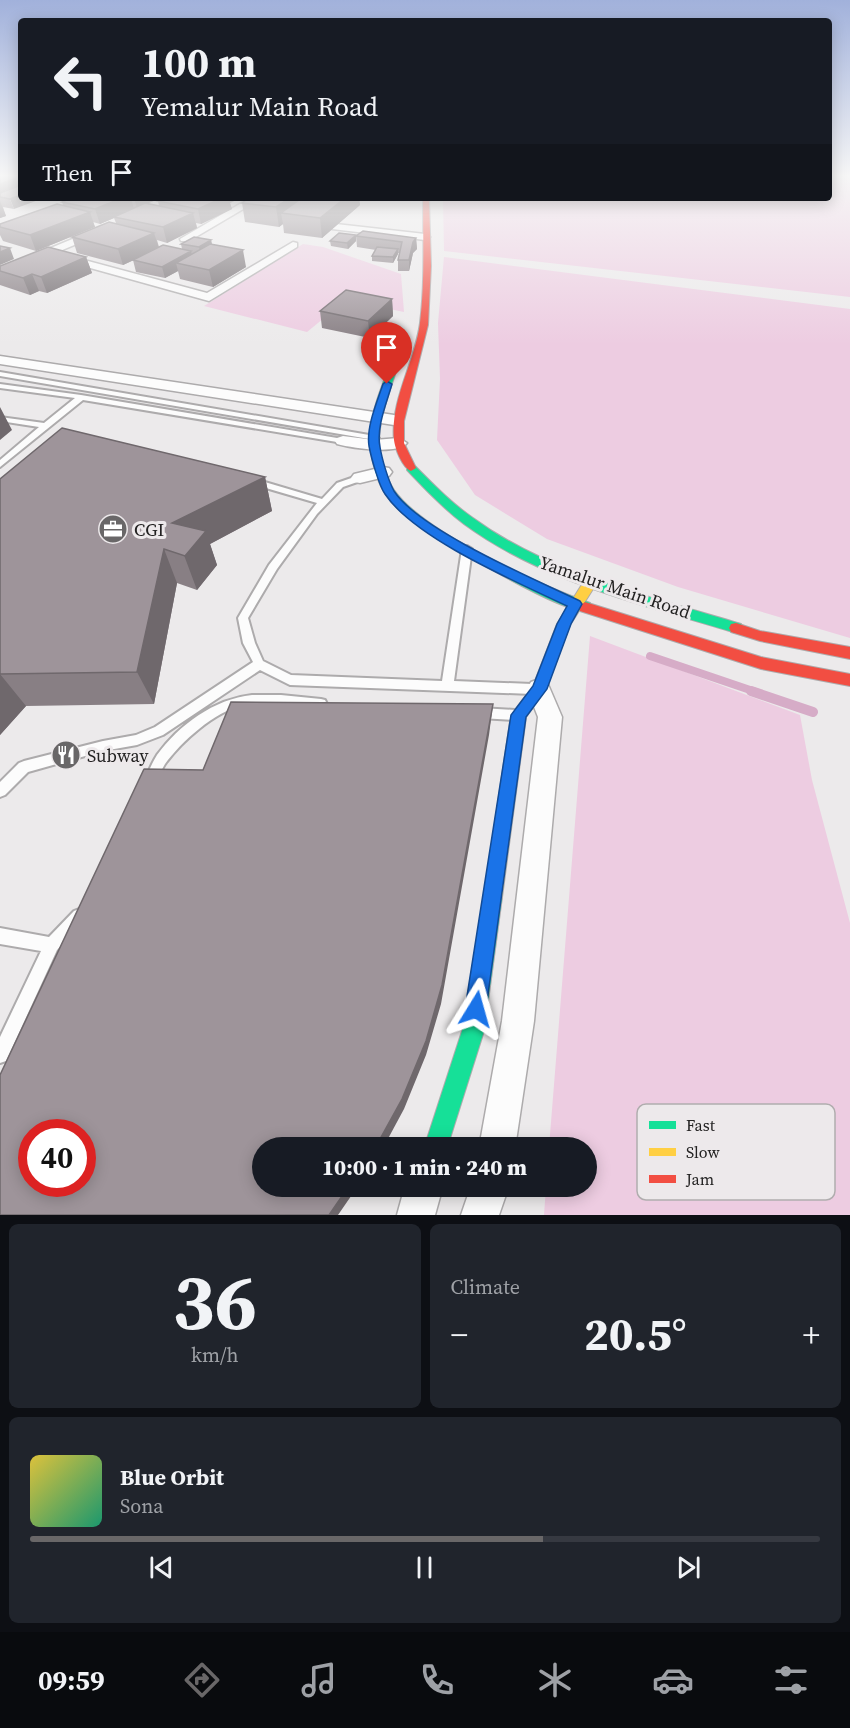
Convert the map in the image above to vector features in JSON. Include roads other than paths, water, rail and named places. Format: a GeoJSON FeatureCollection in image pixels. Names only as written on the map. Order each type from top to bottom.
{"type":"FeatureCollection","features":[{"type":"Feature","properties":{"kind":"street"},"geometry":{"type":"LineString","coordinates":[[0,273],[96,232]]}},
{"type":"Feature","properties":{"kind":"street"},"geometry":{"type":"LineString","coordinates":[[185,239],[198,232]]}},
{"type":"Feature","properties":{"kind":"street"},"geometry":{"type":"LineString","coordinates":[[378,232],[425,237]]}},
{"type":"Feature","properties":{"kind":"street"},"geometry":{"type":"LineString","coordinates":[[399,434],[424,324],[423,306],[428,266],[425,232]]}},
{"type":"Feature","properties":{"kind":"street"},"geometry":{"type":"LineString","coordinates":[[47,253],[208,297],[293,245]]}},
{"type":"Feature","properties":{"kind":"street"},"geometry":{"type":"LineString","coordinates":[[374,441],[377,418],[392,367],[423,306]]}},
{"type":"Feature","properties":{"kind":"street"},"geometry":{"type":"LineString","coordinates":[[0,360],[377,418],[399,434]]}},
{"type":"Feature","properties":{"kind":"street"},"geometry":{"type":"LineString","coordinates":[[342,441],[374,441],[399,434]]}},
{"type":"Feature","properties":{"kind":"street","name":"Yamalur Main Road"},"geometry":{"type":"LineString","coordinates":[[399,434],[409,466],[441,499],[479,529],[537,561],[591,582],[760,636],[850,653]]}},
{"type":"Feature","properties":{"kind":"street","name":"Yamalur Main Road"},"geometry":{"type":"LineString","coordinates":[[374,441],[389,492],[418,521],[499,568],[575,604],[761,663],[850,680]]}},
{"type":"Feature","properties":{"kind":"street"},"geometry":{"type":"LineString","coordinates":[[360,478],[383,472]]}},
{"type":"Feature","properties":{"kind":"street"},"geometry":{"type":"LineString","coordinates":[[438,1137],[472,1031],[519,715],[540,689],[564,624],[591,582]]}},
{"type":"Feature","properties":{"kind":"street"},"geometry":{"type":"LineString","coordinates":[[499,1137],[518,1021],[550,717],[540,689]]}},
{"type":"Feature","properties":{"kind":"street"},"geometry":{"type":"LineString","coordinates":[[416,1215],[421,1197]]}},
{"type":"Feature","properties":{"kind":"street"},"geometry":{"type":"LineString","coordinates":[[480,1215],[486,1197]]}},
{"type":"Feature","properties":{"kind":"lane"},"geometry":{"type":"LineString","coordinates":[[0,374],[374,441]]}},
{"type":"Feature","properties":{"kind":"lane"},"geometry":{"type":"LineString","coordinates":[[0,386],[81,397],[342,441]]}},
{"type":"Feature","properties":{"kind":"lane"},"geometry":{"type":"LineString","coordinates":[[0,464],[81,397]]}},
{"type":"Feature","properties":{"kind":"lane"},"geometry":{"type":"LineString","coordinates":[[0,419],[46,426]]}},
{"type":"Feature","properties":{"kind":"lane"},"geometry":{"type":"LineString","coordinates":[[360,478],[340,485],[322,502],[273,567],[243,618],[249,643],[259,664],[290,680],[540,689]]}},
{"type":"Feature","properties":{"kind":"lane"},"geometry":{"type":"LineString","coordinates":[[249,480],[322,502]]}},
{"type":"Feature","properties":{"kind":"lane"},"geometry":{"type":"LineString","coordinates":[[447,687],[467,549]]}},
{"type":"Feature","properties":{"kind":"lane"},"geometry":{"type":"LineString","coordinates":[[0,791],[24,767],[103,746],[137,740],[159,731],[259,664]]}},
{"type":"Feature","properties":{"kind":"lane"},"geometry":{"type":"LineString","coordinates":[[145,792],[161,760],[195,726],[216,711],[240,701],[329,704]]}},
{"type":"Feature","properties":{"kind":"lane"},"geometry":{"type":"LineString","coordinates":[[471,712],[519,715]]}},
{"type":"Feature","properties":{"kind":"lane"},"geometry":{"type":"LineString","coordinates":[[0,1055],[52,945],[85,909]]}},
{"type":"Feature","properties":{"kind":"lane"},"geometry":{"type":"LineString","coordinates":[[0,936],[52,945]]}},
{"type":"Feature","properties":{"kind":"waterway"},"geometry":{"type":"LineString","coordinates":[[650,656],[756,692]]}},
{"type":"Feature","properties":{"kind":"waterway"},"geometry":{"type":"LineString","coordinates":[[751,691],[813,712]]}},
{"type":"Feature","properties":{"kind":"place","name":"CGI"},"geometry":{"type":"Point","coordinates":[113,529]}},
{"type":"Feature","properties":{"kind":"place","name":"Subway"},"geometry":{"type":"Point","coordinates":[66,755]}}]}
